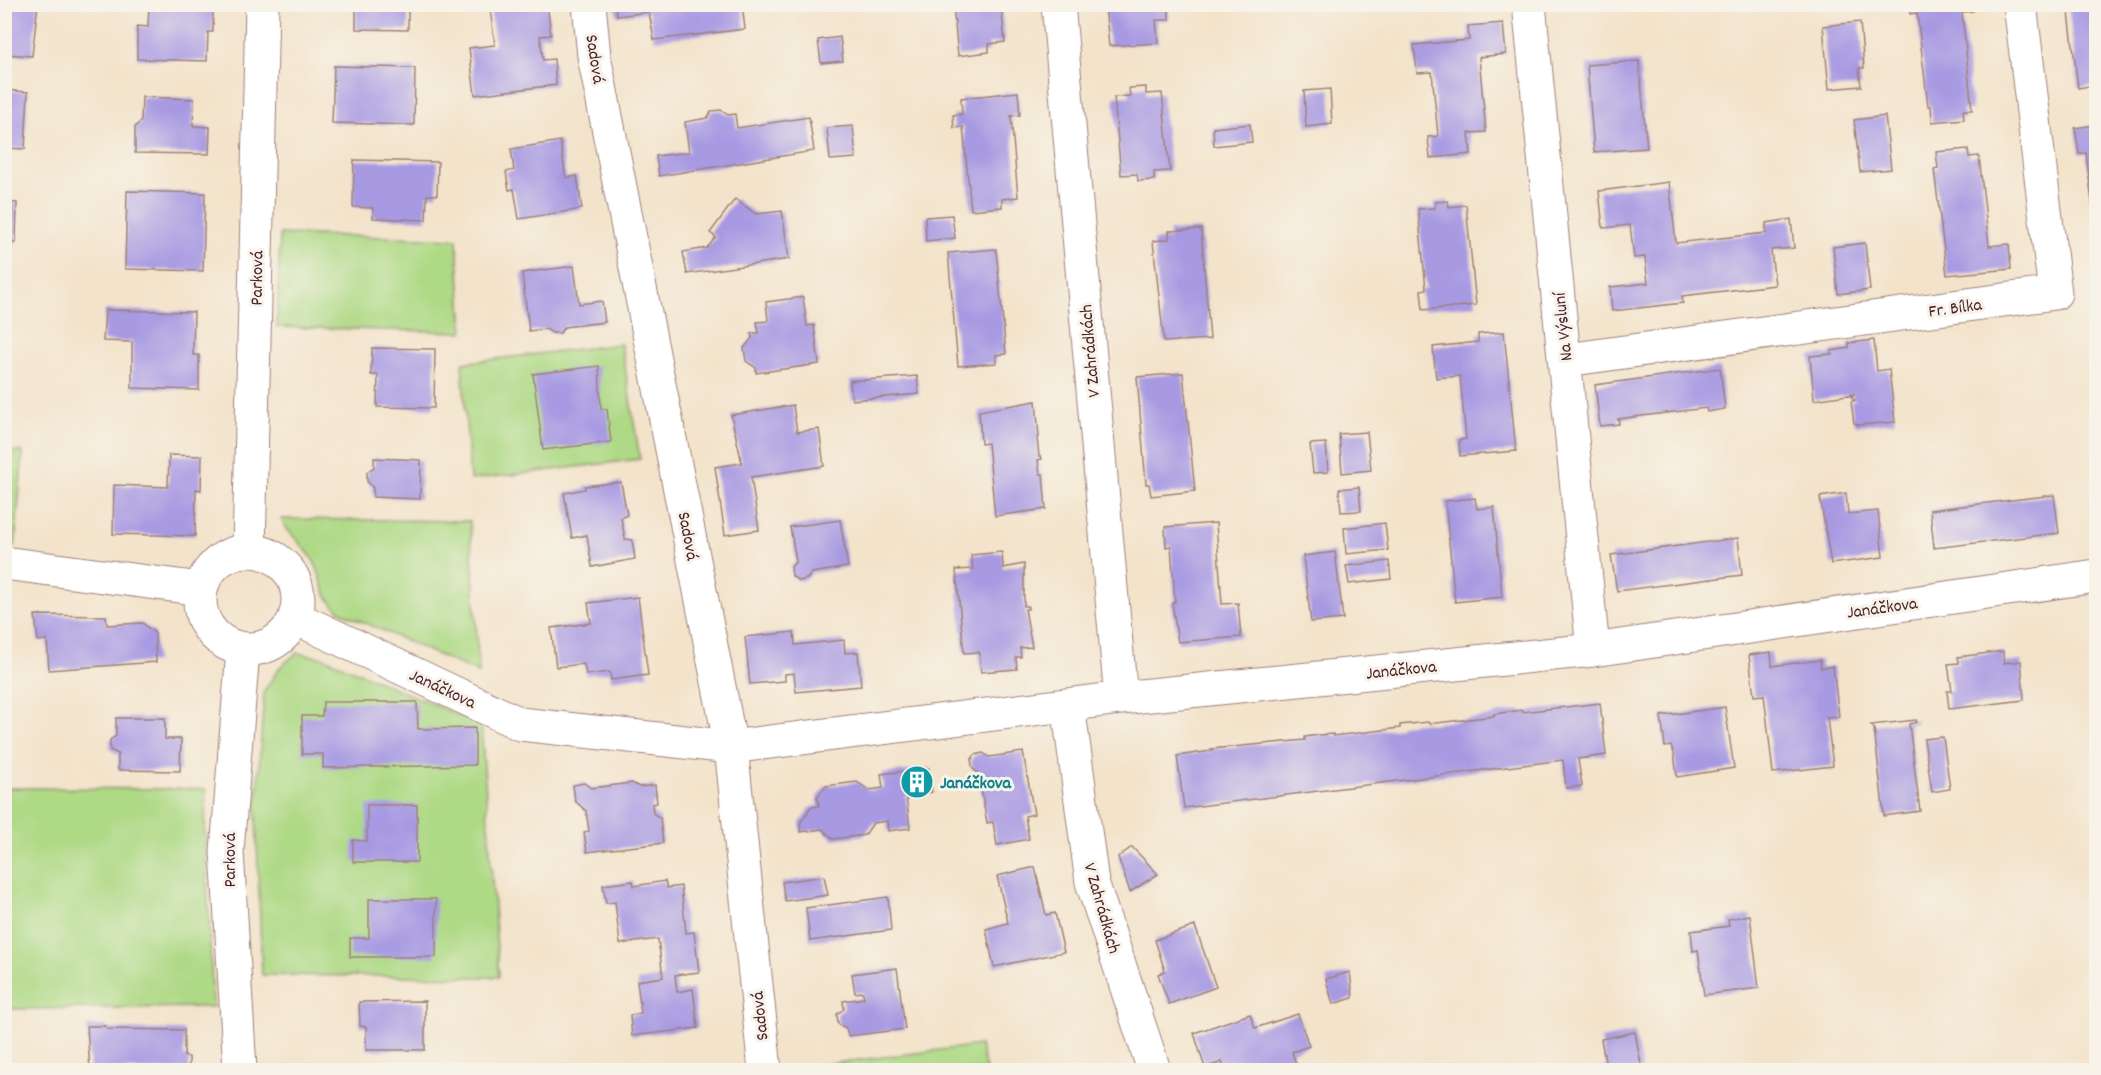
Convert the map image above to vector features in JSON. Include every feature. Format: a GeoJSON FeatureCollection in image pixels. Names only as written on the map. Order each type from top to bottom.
{"type":"FeatureCollection","features":[{"type":"Feature","properties":{"kind":"street","name":"Parková"},"geometry":{"type":"LineString","coordinates":[[249,551],[262,4]]}},
{"type":"Feature","properties":{"kind":"street","name":"Sadová"},"geometry":{"type":"LineString","coordinates":[[589,4],[594,56],[730,747],[765,1071]]}},
{"type":"Feature","properties":{"kind":"street","name":"V Zahrádkách"},"geometry":{"type":"LineString","coordinates":[[1058,4],[1121,698]]}},
{"type":"Feature","properties":{"kind":"street","name":"Na Výsluní"},"geometry":{"type":"LineString","coordinates":[[1529,4],[1593,650]]}},
{"type":"Feature","properties":{"kind":"street","name":"Fr. Bílka"},"geometry":{"type":"LineString","coordinates":[[1566,360],[2055,293],[2020,4]]}},
{"type":"Feature","properties":{"kind":"street"},"geometry":{"type":"LineString","coordinates":[[249,551],[272,557],[290,572],[297,587],[299,603],[296,618],[287,633],[275,643],[260,649],[243,650],[227,645],[214,635],[204,622],[200,606],[201,589],[208,574],[218,562],[232,554],[249,551]]}},
{"type":"Feature","properties":{"kind":"street"},"geometry":{"type":"LineString","coordinates":[[4,563],[201,589]]}},
{"type":"Feature","properties":{"kind":"street","name":"Janáčkova"},"geometry":{"type":"LineString","coordinates":[[296,618],[520,724],[730,747],[1121,698],[1593,650],[2097,576]]}},
{"type":"Feature","properties":{"kind":"street","name":"Parková"},"geometry":{"type":"LineString","coordinates":[[240,1071],[227,851],[243,650]]}},
{"type":"Feature","properties":{"kind":"street","name":"V Zahrádkách"},"geometry":{"type":"LineString","coordinates":[[1068,705],[1092,882],[1154,1071]]}},
{"type":"Feature","properties":{"kind":"green space"},"geometry":{"type":"Polygon","coordinates":[[[280,234],[457,239],[463,332],[277,327],[280,234]]]}},
{"type":"Feature","properties":{"kind":"green space"},"geometry":{"type":"Polygon","coordinates":[[[621,344],[640,459],[470,480],[462,363],[621,344]]]}},
{"type":"Feature","properties":{"kind":"green space"},"geometry":{"type":"Polygon","coordinates":[[[5,451],[23,452],[15,545],[5,545],[5,451]]]}},
{"type":"Feature","properties":{"kind":"green space"},"geometry":{"type":"Polygon","coordinates":[[[281,519],[470,521],[479,673],[343,613],[335,607],[326,595],[310,555],[281,519]]]}},
{"type":"Feature","properties":{"kind":"green space"},"geometry":{"type":"Polygon","coordinates":[[[297,653],[325,658],[481,725],[499,977],[262,975],[256,814],[264,691],[280,667],[297,653]]]}},
{"type":"Feature","properties":{"kind":"green space"},"geometry":{"type":"Polygon","coordinates":[[[5,788],[206,789],[205,832],[213,1007],[5,1009],[5,788]]]}},
{"type":"Feature","properties":{"kind":"green space"},"geometry":{"type":"Polygon","coordinates":[[[980,1045],[986,1070],[779,1070],[980,1045]]]}},
{"type":"Feature","properties":{"kind":"building"},"geometry":{"type":"Polygon","coordinates":[[[4,4],[38,4],[32,56],[4,54],[4,4]]]}},
{"type":"Feature","properties":{"kind":"building"},"geometry":{"type":"Polygon","coordinates":[[[149,4],[213,4],[213,32],[208,32],[207,61],[137,59],[137,26],[148,27],[149,4]]]}},
{"type":"Feature","properties":{"kind":"building"},"geometry":{"type":"Polygon","coordinates":[[[356,4],[408,4],[408,30],[356,29],[356,4]]]}},
{"type":"Feature","properties":{"kind":"building"},"geometry":{"type":"Polygon","coordinates":[[[547,4],[551,35],[540,36],[543,60],[554,59],[556,85],[475,95],[469,48],[495,45],[490,9],[547,4]]]}},
{"type":"Feature","properties":{"kind":"building"},"geometry":{"type":"Polygon","coordinates":[[[742,4],[745,29],[654,40],[649,12],[617,16],[615,5],[697,5],[697,7],[742,4]]]}},
{"type":"Feature","properties":{"kind":"building"},"geometry":{"type":"Polygon","coordinates":[[[953,4],[1001,4],[1005,42],[989,44],[989,52],[958,56],[953,4]]]}},
{"type":"Feature","properties":{"kind":"building"},"geometry":{"type":"Polygon","coordinates":[[[1105,4],[1169,6],[1169,20],[1156,20],[1158,43],[1109,46],[1105,4]]]}},
{"type":"Feature","properties":{"kind":"building"},"geometry":{"type":"Polygon","coordinates":[[[1916,4],[1972,4],[1973,11],[1962,12],[1972,110],[1963,110],[1964,119],[1932,122],[1917,13],[1910,14],[1910,6],[1916,4]]]}},
{"type":"Feature","properties":{"kind":"building"},"geometry":{"type":"Polygon","coordinates":[[[2068,4],[2096,4],[2096,85],[2078,88],[2068,4]]]}},
{"type":"Feature","properties":{"kind":"building"},"geometry":{"type":"Polygon","coordinates":[[[1860,22],[1864,68],[1859,68],[1861,86],[1829,89],[1823,26],[1860,22]]]}},
{"type":"Feature","properties":{"kind":"building"},"geometry":{"type":"Polygon","coordinates":[[[1503,23],[1506,54],[1479,57],[1486,132],[1469,133],[1471,154],[1430,158],[1428,137],[1438,136],[1432,72],[1417,73],[1414,45],[1469,40],[1468,26],[1503,23]]]}},
{"type":"Feature","properties":{"kind":"building"},"geometry":{"type":"Polygon","coordinates":[[[840,37],[843,61],[821,63],[818,40],[840,37]]]}},
{"type":"Feature","properties":{"kind":"building"},"geometry":{"type":"Polygon","coordinates":[[[1639,61],[1647,148],[1594,152],[1587,65],[1639,61]]]}},
{"type":"Feature","properties":{"kind":"building"},"geometry":{"type":"Polygon","coordinates":[[[334,66],[415,68],[414,125],[332,123],[334,66]]]}},
{"type":"Feature","properties":{"kind":"building"},"geometry":{"type":"Polygon","coordinates":[[[1146,87],[1146,94],[1162,93],[1170,171],[1154,172],[1154,180],[1138,181],[1137,174],[1121,175],[1114,97],[1130,96],[1129,88],[1146,87]]]}},
{"type":"Feature","properties":{"kind":"building"},"geometry":{"type":"Polygon","coordinates":[[[1330,89],[1332,124],[1306,127],[1304,91],[1330,89]]]}},
{"type":"Feature","properties":{"kind":"building"},"geometry":{"type":"Polygon","coordinates":[[[4,90],[28,92],[25,149],[4,148],[4,90]]]}},
{"type":"Feature","properties":{"kind":"building"},"geometry":{"type":"Polygon","coordinates":[[[1018,92],[1020,115],[1011,116],[1018,197],[1002,199],[1002,207],[971,210],[963,127],[954,128],[953,115],[962,114],[961,98],[1018,92]]]}},
{"type":"Feature","properties":{"kind":"building"},"geometry":{"type":"Polygon","coordinates":[[[142,97],[194,99],[193,126],[210,127],[209,154],[135,153],[135,127],[141,121],[142,97]]]}},
{"type":"Feature","properties":{"kind":"building"},"geometry":{"type":"Polygon","coordinates":[[[721,110],[728,115],[735,114],[737,128],[809,117],[814,151],[659,176],[656,156],[689,152],[685,122],[707,118],[712,111],[721,110]]]}},
{"type":"Feature","properties":{"kind":"building"},"geometry":{"type":"Polygon","coordinates":[[[1885,116],[1891,169],[1860,172],[1854,120],[1885,116]]]}},
{"type":"Feature","properties":{"kind":"building"},"geometry":{"type":"Polygon","coordinates":[[[1250,124],[1252,142],[1214,146],[1213,128],[1250,124]]]}},
{"type":"Feature","properties":{"kind":"building"},"geometry":{"type":"Polygon","coordinates":[[[2096,125],[2095,226],[2086,153],[2079,154],[2075,128],[2096,125]]]}},
{"type":"Feature","properties":{"kind":"building"},"geometry":{"type":"Polygon","coordinates":[[[853,126],[856,158],[830,160],[827,128],[853,126]]]}},
{"type":"Feature","properties":{"kind":"building"},"geometry":{"type":"Polygon","coordinates":[[[560,141],[566,178],[577,176],[582,209],[519,219],[514,189],[509,190],[506,172],[514,170],[511,149],[560,141]]]}},
{"type":"Feature","properties":{"kind":"building"},"geometry":{"type":"Polygon","coordinates":[[[1968,149],[1969,157],[1979,156],[1989,246],[2009,244],[2011,269],[1947,275],[1934,169],[1938,168],[1936,152],[1968,149]]]}},
{"type":"Feature","properties":{"kind":"building"},"geometry":{"type":"Polygon","coordinates":[[[354,160],[438,162],[437,195],[427,195],[426,220],[373,218],[373,208],[353,207],[354,160]]]}},
{"type":"Feature","properties":{"kind":"building"},"geometry":{"type":"Polygon","coordinates":[[[1669,182],[1676,243],[1766,233],[1766,223],[1791,219],[1794,248],[1771,250],[1775,285],[1682,296],[1683,303],[1612,311],[1610,287],[1648,283],[1645,257],[1634,258],[1630,225],[1603,228],[1599,191],[1669,182]]]}},
{"type":"Feature","properties":{"kind":"building"},"geometry":{"type":"Polygon","coordinates":[[[127,191],[205,193],[203,271],[125,269],[127,191]]]}},
{"type":"Feature","properties":{"kind":"building"},"geometry":{"type":"Polygon","coordinates":[[[735,199],[756,214],[782,211],[789,259],[687,274],[683,252],[707,248],[716,237],[710,233],[735,199]]]}},
{"type":"Feature","properties":{"kind":"building"},"geometry":{"type":"Polygon","coordinates":[[[1448,201],[1449,207],[1466,205],[1476,305],[1423,310],[1421,290],[1426,289],[1418,209],[1435,208],[1435,202],[1448,201]]]}},
{"type":"Feature","properties":{"kind":"building"},"geometry":{"type":"Polygon","coordinates":[[[5,202],[17,203],[16,243],[5,243],[5,202]]]}},
{"type":"Feature","properties":{"kind":"building"},"geometry":{"type":"Polygon","coordinates":[[[952,215],[955,238],[926,241],[925,217],[952,215]]]}},
{"type":"Feature","properties":{"kind":"building"},"geometry":{"type":"Polygon","coordinates":[[[1201,229],[1210,339],[1164,342],[1153,241],[1169,239],[1169,231],[1201,229]]]}},
{"type":"Feature","properties":{"kind":"building"},"geometry":{"type":"Polygon","coordinates":[[[1865,243],[1870,290],[1838,294],[1833,247],[1865,243]]]}},
{"type":"Feature","properties":{"kind":"building"},"geometry":{"type":"Polygon","coordinates":[[[996,249],[1006,354],[996,355],[996,363],[958,366],[948,253],[996,249]]]}},
{"type":"Feature","properties":{"kind":"building"},"geometry":{"type":"Polygon","coordinates":[[[574,266],[579,304],[602,301],[605,322],[564,327],[560,333],[552,333],[546,329],[529,331],[522,273],[574,266]]]}},
{"type":"Feature","properties":{"kind":"building"},"geometry":{"type":"Polygon","coordinates":[[[803,297],[807,326],[814,325],[819,364],[756,373],[756,368],[746,361],[744,348],[752,338],[751,333],[759,333],[757,322],[768,321],[766,302],[803,297]]]}},
{"type":"Feature","properties":{"kind":"building"},"geometry":{"type":"Polygon","coordinates":[[[105,310],[194,312],[193,355],[199,355],[199,390],[132,388],[132,342],[103,341],[105,310]]]}},
{"type":"Feature","properties":{"kind":"building"},"geometry":{"type":"Polygon","coordinates":[[[1504,332],[1516,451],[1460,456],[1459,440],[1466,439],[1460,376],[1436,378],[1433,347],[1478,342],[1478,334],[1504,332]]]}},
{"type":"Feature","properties":{"kind":"building"},"geometry":{"type":"Polygon","coordinates":[[[1874,340],[1877,371],[1889,369],[1895,422],[1858,425],[1854,423],[1851,402],[1855,400],[1851,397],[1854,394],[1814,400],[1810,356],[1832,354],[1831,351],[1849,348],[1849,343],[1874,340]]]}},
{"type":"Feature","properties":{"kind":"building"},"geometry":{"type":"Polygon","coordinates":[[[372,348],[435,349],[434,408],[377,407],[378,375],[371,375],[372,348]]]}},
{"type":"Feature","properties":{"kind":"building"},"geometry":{"type":"Polygon","coordinates":[[[599,366],[601,409],[607,409],[611,442],[543,450],[533,374],[599,366]]]}},
{"type":"Feature","properties":{"kind":"building"},"geometry":{"type":"Polygon","coordinates":[[[1720,368],[1725,409],[1707,412],[1706,408],[1618,419],[1619,424],[1600,426],[1595,385],[1720,368]]]}},
{"type":"Feature","properties":{"kind":"building"},"geometry":{"type":"Polygon","coordinates":[[[1183,373],[1195,491],[1151,496],[1149,484],[1146,484],[1137,377],[1183,373]]]}},
{"type":"Feature","properties":{"kind":"building"},"geometry":{"type":"Polygon","coordinates":[[[917,376],[919,394],[852,400],[850,381],[917,376]]]}},
{"type":"Feature","properties":{"kind":"building"},"geometry":{"type":"Polygon","coordinates":[[[1036,401],[1039,437],[1037,438],[1039,456],[1042,459],[1038,460],[1040,474],[1043,474],[1046,509],[995,516],[988,443],[981,444],[979,411],[1036,401]]]}},
{"type":"Feature","properties":{"kind":"building"},"geometry":{"type":"Polygon","coordinates":[[[793,405],[797,432],[819,429],[824,466],[751,477],[759,530],[725,535],[715,467],[742,463],[731,415],[793,405]]]}},
{"type":"Feature","properties":{"kind":"building"},"geometry":{"type":"Polygon","coordinates":[[[1367,432],[1371,470],[1342,473],[1339,434],[1367,432]]]}},
{"type":"Feature","properties":{"kind":"building"},"geometry":{"type":"Polygon","coordinates":[[[1326,443],[1328,472],[1313,473],[1310,444],[1326,443]]]}},
{"type":"Feature","properties":{"kind":"building"},"geometry":{"type":"Polygon","coordinates":[[[169,455],[202,456],[201,490],[196,489],[195,536],[113,534],[114,485],[168,487],[169,455]]]}},
{"type":"Feature","properties":{"kind":"building"},"geometry":{"type":"Polygon","coordinates":[[[374,458],[421,460],[420,499],[373,497],[373,488],[367,481],[367,472],[374,467],[374,458]]]}},
{"type":"Feature","properties":{"kind":"building"},"geometry":{"type":"Polygon","coordinates":[[[621,482],[627,515],[621,518],[625,539],[632,540],[635,559],[592,567],[587,535],[572,538],[564,493],[585,489],[585,486],[621,482]]]}},
{"type":"Feature","properties":{"kind":"building"},"geometry":{"type":"Polygon","coordinates":[[[1359,487],[1361,511],[1341,512],[1339,489],[1359,487]]]}},
{"type":"Feature","properties":{"kind":"building"},"geometry":{"type":"Polygon","coordinates":[[[1846,493],[1848,514],[1878,511],[1883,557],[1831,564],[1820,497],[1846,493]]]}},
{"type":"Feature","properties":{"kind":"building"},"geometry":{"type":"Polygon","coordinates":[[[2054,495],[2059,533],[1934,548],[1930,510],[2054,495]]]}},
{"type":"Feature","properties":{"kind":"building"},"geometry":{"type":"Polygon","coordinates":[[[1475,498],[1477,509],[1494,507],[1502,597],[1455,602],[1445,501],[1475,498]]]}},
{"type":"Feature","properties":{"kind":"building"},"geometry":{"type":"Polygon","coordinates":[[[840,520],[848,567],[812,573],[807,579],[799,581],[792,576],[791,567],[796,561],[790,527],[840,520]]]}},
{"type":"Feature","properties":{"kind":"building"},"geometry":{"type":"Polygon","coordinates":[[[1216,523],[1222,604],[1238,603],[1241,637],[1178,642],[1172,603],[1175,602],[1171,546],[1166,547],[1165,527],[1216,523]]]}},
{"type":"Feature","properties":{"kind":"building"},"geometry":{"type":"Polygon","coordinates":[[[1385,523],[1388,550],[1346,554],[1344,528],[1385,523]]]}},
{"type":"Feature","properties":{"kind":"building"},"geometry":{"type":"Polygon","coordinates":[[[1738,538],[1742,575],[1617,591],[1611,555],[1738,538]]]}},
{"type":"Feature","properties":{"kind":"building"},"geometry":{"type":"Polygon","coordinates":[[[1002,552],[1003,568],[1024,564],[1024,606],[1028,606],[1028,609],[1025,609],[1032,647],[1020,648],[1021,657],[1016,657],[1017,669],[981,672],[979,652],[964,653],[956,570],[973,569],[971,555],[1002,552]]]}},
{"type":"Feature","properties":{"kind":"building"},"geometry":{"type":"Polygon","coordinates":[[[1335,552],[1343,619],[1311,622],[1303,556],[1335,552]]]}},
{"type":"Feature","properties":{"kind":"building"},"geometry":{"type":"Polygon","coordinates":[[[1389,561],[1391,579],[1349,584],[1346,566],[1389,561]]]}},
{"type":"Feature","properties":{"kind":"building"},"geometry":{"type":"Polygon","coordinates":[[[638,597],[648,675],[611,680],[610,672],[586,675],[584,664],[556,667],[551,628],[591,623],[588,603],[638,597]]]}},
{"type":"Feature","properties":{"kind":"building"},"geometry":{"type":"Polygon","coordinates":[[[35,615],[106,616],[107,625],[142,623],[155,633],[156,662],[49,670],[47,640],[38,641],[35,615]]]}},
{"type":"Feature","properties":{"kind":"building"},"geometry":{"type":"Polygon","coordinates":[[[794,632],[795,645],[844,640],[845,653],[858,652],[861,686],[796,692],[794,673],[785,674],[785,681],[750,684],[745,637],[794,632]]]}},
{"type":"Feature","properties":{"kind":"building"},"geometry":{"type":"Polygon","coordinates":[[[2003,651],[2004,663],[2021,661],[2024,700],[1949,709],[1947,691],[1952,691],[1948,664],[1959,663],[1958,657],[2003,651]]]}},
{"type":"Feature","properties":{"kind":"building"},"geometry":{"type":"Polygon","coordinates":[[[1771,652],[1772,666],[1820,660],[1821,668],[1833,666],[1839,717],[1827,718],[1833,766],[1773,773],[1764,695],[1754,696],[1749,655],[1771,652]]]}},
{"type":"Feature","properties":{"kind":"building"},"geometry":{"type":"Polygon","coordinates":[[[323,702],[417,702],[418,729],[475,728],[475,765],[323,768],[323,754],[302,754],[302,716],[322,716],[323,702]]]}},
{"type":"Feature","properties":{"kind":"building"},"geometry":{"type":"Polygon","coordinates":[[[1600,703],[1606,755],[1578,759],[1582,786],[1566,788],[1563,760],[1184,808],[1177,756],[1212,751],[1211,749],[1305,740],[1305,737],[1319,735],[1333,734],[1333,736],[1400,728],[1400,725],[1428,722],[1429,724],[1522,710],[1522,712],[1600,703]]]}},
{"type":"Feature","properties":{"kind":"building"},"geometry":{"type":"Polygon","coordinates":[[[1725,707],[1734,768],[1677,777],[1674,753],[1671,746],[1665,747],[1661,716],[1725,707]]]}},
{"type":"Feature","properties":{"kind":"building"},"geometry":{"type":"Polygon","coordinates":[[[116,718],[165,718],[165,739],[181,739],[180,771],[118,770],[118,754],[110,750],[110,740],[116,736],[116,718]]]}},
{"type":"Feature","properties":{"kind":"building"},"geometry":{"type":"Polygon","coordinates":[[[1916,720],[1917,722],[1909,724],[1920,811],[1884,816],[1874,728],[1871,725],[1916,720]]]}},
{"type":"Feature","properties":{"kind":"building"},"geometry":{"type":"Polygon","coordinates":[[[1943,737],[1950,789],[1932,792],[1924,739],[1943,737]]]}},
{"type":"Feature","properties":{"kind":"building"},"geometry":{"type":"Polygon","coordinates":[[[1023,752],[1034,814],[1025,816],[1029,839],[997,845],[993,822],[987,823],[978,773],[973,769],[971,760],[975,755],[983,753],[989,757],[1023,752]]]}},
{"type":"Feature","properties":{"kind":"building"},"geometry":{"type":"Polygon","coordinates":[[[929,768],[932,792],[906,796],[910,828],[888,831],[887,821],[873,823],[865,835],[833,839],[822,829],[801,832],[800,823],[811,807],[819,806],[817,797],[826,786],[857,782],[869,790],[883,788],[881,774],[929,768]]]}},
{"type":"Feature","properties":{"kind":"building"},"geometry":{"type":"Polygon","coordinates":[[[584,783],[591,788],[632,783],[639,787],[655,785],[657,803],[652,804],[653,813],[660,818],[663,843],[587,852],[584,832],[589,831],[586,811],[575,801],[573,785],[584,783]]]}},
{"type":"Feature","properties":{"kind":"building"},"geometry":{"type":"Polygon","coordinates":[[[367,805],[417,805],[417,862],[353,862],[353,840],[367,841],[367,805]]]}},
{"type":"Feature","properties":{"kind":"building"},"geometry":{"type":"Polygon","coordinates":[[[1132,847],[1158,874],[1130,892],[1118,857],[1132,847]]]}},
{"type":"Feature","properties":{"kind":"building"},"geometry":{"type":"Polygon","coordinates":[[[1035,867],[1046,915],[1055,913],[1064,952],[994,967],[986,929],[1008,923],[997,876],[1035,867]]]}},
{"type":"Feature","properties":{"kind":"building"},"geometry":{"type":"Polygon","coordinates":[[[824,876],[828,895],[785,901],[782,882],[824,876]]]}},
{"type":"Feature","properties":{"kind":"building"},"geometry":{"type":"Polygon","coordinates":[[[633,881],[634,886],[665,881],[667,888],[681,886],[686,933],[694,932],[699,972],[675,975],[677,992],[693,989],[698,1028],[632,1036],[630,1015],[641,1013],[637,981],[663,977],[658,939],[620,944],[615,902],[606,903],[603,885],[633,881]]]}},
{"type":"Feature","properties":{"kind":"building"},"geometry":{"type":"Polygon","coordinates":[[[888,897],[891,930],[810,941],[806,908],[888,897]]]}},
{"type":"Feature","properties":{"kind":"building"},"geometry":{"type":"Polygon","coordinates":[[[369,899],[436,899],[436,957],[350,957],[350,938],[369,938],[369,899]]]}},
{"type":"Feature","properties":{"kind":"building"},"geometry":{"type":"Polygon","coordinates":[[[1750,915],[1759,988],[1704,995],[1698,950],[1693,951],[1691,931],[1729,926],[1728,919],[1750,915]]]}},
{"type":"Feature","properties":{"kind":"building"},"geometry":{"type":"Polygon","coordinates":[[[1195,926],[1216,987],[1169,1004],[1158,974],[1165,971],[1155,940],[1195,926]]]}},
{"type":"Feature","properties":{"kind":"building"},"geometry":{"type":"Polygon","coordinates":[[[897,968],[905,1029],[848,1036],[846,1028],[838,1024],[837,1014],[844,1009],[843,1001],[864,998],[863,992],[855,993],[852,974],[897,968]]]}},
{"type":"Feature","properties":{"kind":"building"},"geometry":{"type":"Polygon","coordinates":[[[1350,972],[1353,998],[1333,1004],[1326,979],[1350,972]]]}},
{"type":"Feature","properties":{"kind":"building"},"geometry":{"type":"Polygon","coordinates":[[[425,1001],[425,1050],[366,1050],[366,1027],[360,1026],[359,1002],[425,1001]]]}},
{"type":"Feature","properties":{"kind":"building"},"geometry":{"type":"Polygon","coordinates":[[[1250,1014],[1255,1028],[1298,1014],[1309,1046],[1292,1052],[1298,1070],[1225,1070],[1222,1062],[1205,1068],[1194,1033],[1250,1014]]]}},
{"type":"Feature","properties":{"kind":"building"},"geometry":{"type":"Polygon","coordinates":[[[87,1026],[106,1026],[107,1029],[184,1030],[184,1056],[189,1057],[189,1070],[90,1070],[87,1026]]]}},
{"type":"Feature","properties":{"kind":"building"},"geometry":{"type":"Polygon","coordinates":[[[1635,1032],[1642,1070],[1594,1070],[1606,1067],[1601,1039],[1635,1032]]]}},
{"type":"Feature","properties":{"kind":"place","name":"Janáčkova"},"geometry":{"type":"Point","coordinates":[917,782]}}]}
